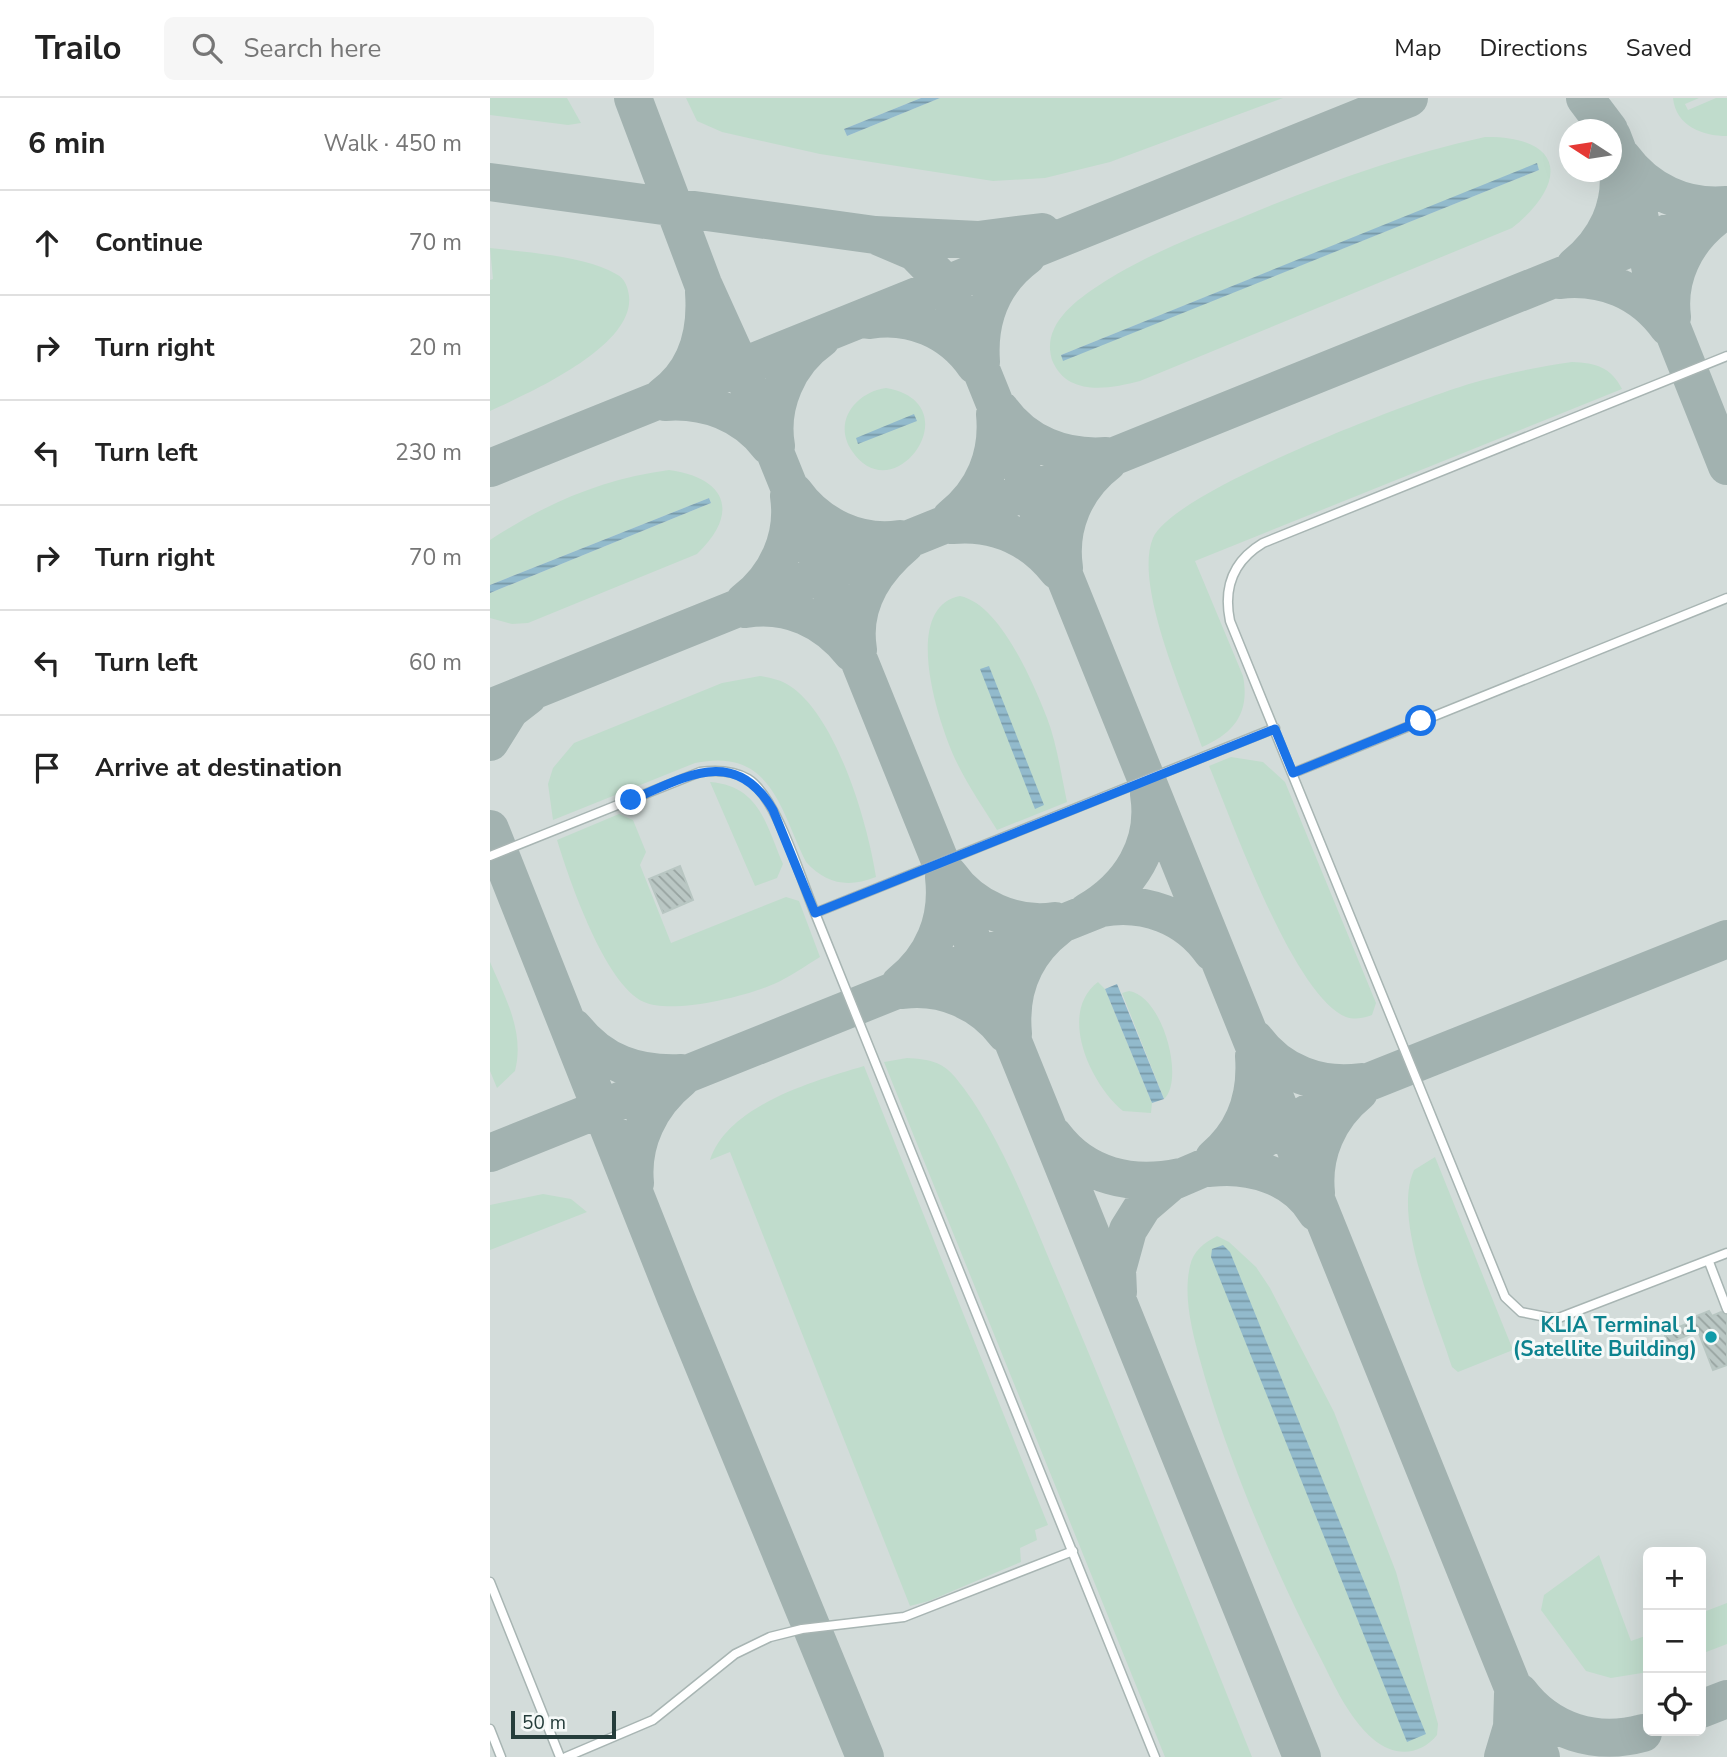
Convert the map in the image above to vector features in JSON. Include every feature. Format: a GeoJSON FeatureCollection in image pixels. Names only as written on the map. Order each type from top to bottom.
{"type":"FeatureCollection","features":[{"type":"Feature","properties":{"kind":"lane"},"geometry":{"type":"LineString","coordinates":[[1727,356],[1268,541],[1244,556],[1231,580],[1227,607],[1499,1285],[1512,1305],[1532,1316],[1556,1319],[1727,1253]]}},
{"type":"Feature","properties":{"kind":"lane"},"geometry":{"type":"LineString","coordinates":[[1293,773],[1727,598]]}},
{"type":"Feature","properties":{"kind":"lane"},"geometry":{"type":"LineString","coordinates":[[815,913],[1275,729]]}},
{"type":"Feature","properties":{"kind":"lane"},"geometry":{"type":"LineString","coordinates":[[490,856],[690,775],[723,771],[747,779],[765,796],[815,913],[1155,1757]]}},
{"type":"Feature","properties":{"kind":"lane"},"geometry":{"type":"LineString","coordinates":[[1709,1262],[1727,1309]]}},
{"type":"Feature","properties":{"kind":"lane"},"geometry":{"type":"LineString","coordinates":[[566,1757],[653,1720],[727,1660],[770,1637],[802,1629],[904,1617],[1073,1551]]}},
{"type":"Feature","properties":{"kind":"lane"},"geometry":{"type":"LineString","coordinates":[[490,1582],[560,1757]]}},
{"type":"Feature","properties":{"kind":"lane"},"geometry":{"type":"LineString","coordinates":[[490,1729],[501,1757]]}},
{"type":"Feature","properties":{"kind":"shaded area"},"geometry":{"type":"Polygon","coordinates":[[[490,98],[1727,98],[1727,1757],[490,1757],[490,98]]]}},
{"type":"Feature","properties":{"kind":"green space"},"geometry":{"type":"Polygon","coordinates":[[[490,98],[567,98],[581,123],[568,125],[490,115],[490,98]]]}},
{"type":"Feature","properties":{"kind":"green space"},"geometry":{"type":"Polygon","coordinates":[[[686,98],[921,98],[844,129],[847,136],[940,98],[1283,98],[1110,162],[1045,178],[993,181],[820,154],[722,132],[697,121],[686,98]]]}},
{"type":"Feature","properties":{"kind":"green space"},"geometry":{"type":"Polygon","coordinates":[[[1673,98],[1699,98],[1685,104],[1688,110],[1716,98],[1727,98],[1727,136],[1708,134],[1692,128],[1679,116],[1673,98]]]}},
{"type":"Feature","properties":{"kind":"green space"},"geometry":{"type":"Polygon","coordinates":[[[1485,137],[1531,144],[1544,153],[1550,165],[1550,179],[1543,195],[1512,228],[1140,381],[1102,388],[1078,385],[1059,372],[1052,360],[1051,337],[1059,320],[1073,304],[1131,266],[1192,238],[1360,172],[1485,137]],[[1537,164],[1061,355],[1064,360],[1539,170],[1537,164]]]}},
{"type":"Feature","properties":{"kind":"green space"},"geometry":{"type":"Polygon","coordinates":[[[490,248],[589,263],[622,278],[629,296],[626,315],[615,333],[597,350],[552,381],[490,411],[490,280],[493,279],[490,248]]]}},
{"type":"Feature","properties":{"kind":"green space"},"geometry":{"type":"Polygon","coordinates":[[[1572,362],[1608,371],[1622,389],[1195,561],[1243,676],[1245,689],[1238,720],[1223,735],[1202,747],[1164,642],[1150,584],[1149,559],[1153,538],[1170,518],[1203,496],[1247,473],[1349,428],[1469,384],[1572,362]]]}},
{"type":"Feature","properties":{"kind":"green space"},"geometry":{"type":"Polygon","coordinates":[[[886,388],[911,398],[923,413],[925,431],[917,449],[904,463],[887,470],[869,467],[852,451],[846,440],[845,429],[850,410],[857,402],[865,395],[886,388]]]}},
{"type":"Feature","properties":{"kind":"green space"},"geometry":{"type":"Polygon","coordinates":[[[669,470],[689,474],[704,481],[715,489],[721,500],[719,525],[697,554],[528,623],[512,624],[490,618],[490,593],[711,503],[709,498],[490,585],[490,540],[576,494],[644,474],[669,470]]]}},
{"type":"Feature","properties":{"kind":"green space"},"geometry":{"type":"Polygon","coordinates":[[[960,596],[975,602],[988,613],[1013,646],[1024,666],[1050,728],[1067,802],[997,830],[950,748],[929,672],[931,622],[942,605],[960,596]]]}},
{"type":"Feature","properties":{"kind":"green space"},"geometry":{"type":"Polygon","coordinates":[[[760,676],[790,686],[807,701],[822,721],[836,746],[858,801],[876,877],[847,883],[821,875],[806,862],[779,803],[757,773],[741,764],[721,760],[695,763],[553,820],[548,784],[553,768],[574,743],[722,683],[760,676]]]}},
{"type":"Feature","properties":{"kind":"green space"},"geometry":{"type":"Polygon","coordinates":[[[1231,757],[1263,762],[1285,782],[1376,1003],[1372,1015],[1346,1017],[1326,1002],[1305,976],[1285,942],[1248,863],[1209,766],[1231,757]]]}},
{"type":"Feature","properties":{"kind":"green space"},"geometry":{"type":"Polygon","coordinates":[[[710,782],[740,791],[751,799],[759,810],[783,864],[777,878],[755,886],[710,782]]]}},
{"type":"Feature","properties":{"kind":"green space"},"geometry":{"type":"Polygon","coordinates":[[[619,814],[633,820],[646,852],[640,865],[671,943],[786,897],[799,901],[820,957],[774,984],[746,994],[690,1005],[656,1005],[644,1002],[630,992],[602,954],[570,879],[557,840],[619,814]]]}},
{"type":"Feature","properties":{"kind":"green space"},"geometry":{"type":"Polygon","coordinates":[[[490,962],[512,1015],[517,1042],[515,1071],[497,1088],[490,1071],[490,962]]]}},
{"type":"Feature","properties":{"kind":"green space"},"geometry":{"type":"Polygon","coordinates":[[[1098,982],[1105,989],[1152,1103],[1151,1113],[1123,1111],[1111,1099],[1090,1067],[1079,1030],[1080,1012],[1086,995],[1098,982]]]}},
{"type":"Feature","properties":{"kind":"green space"},"geometry":{"type":"Polygon","coordinates":[[[1129,991],[1141,996],[1152,1007],[1167,1040],[1172,1075],[1170,1089],[1164,1099],[1122,993],[1129,991]]]}},
{"type":"Feature","properties":{"kind":"green space"},"geometry":{"type":"Polygon","coordinates":[[[907,1058],[934,1062],[945,1067],[972,1099],[1002,1152],[1088,1352],[1252,1757],[1165,1757],[884,1062],[907,1058]]]}},
{"type":"Feature","properties":{"kind":"green space"},"geometry":{"type":"Polygon","coordinates":[[[864,1066],[1048,1525],[1035,1530],[1037,1540],[1020,1548],[1021,1562],[929,1601],[910,1606],[730,1152],[710,1160],[720,1141],[735,1124],[753,1110],[798,1088],[864,1066]]]}},
{"type":"Feature","properties":{"kind":"green space"},"geometry":{"type":"Polygon","coordinates":[[[1435,1157],[1513,1350],[1458,1372],[1452,1367],[1427,1295],[1408,1214],[1409,1190],[1414,1170],[1435,1157]]]}},
{"type":"Feature","properties":{"kind":"green space"},"geometry":{"type":"Polygon","coordinates":[[[543,1194],[571,1199],[587,1212],[490,1250],[490,1205],[543,1194]]]}},
{"type":"Feature","properties":{"kind":"green space"},"geometry":{"type":"Polygon","coordinates":[[[1217,1236],[1229,1242],[1256,1267],[1270,1288],[1334,1412],[1396,1572],[1438,1724],[1437,1735],[1423,1747],[1407,1752],[1389,1749],[1364,1731],[1350,1712],[1286,1589],[1253,1512],[1223,1435],[1191,1325],[1187,1289],[1191,1261],[1200,1248],[1217,1236]]]}},
{"type":"Feature","properties":{"kind":"green space"},"geometry":{"type":"Polygon","coordinates":[[[1599,1555],[1631,1641],[1643,1637],[1643,1673],[1611,1678],[1586,1671],[1541,1610],[1544,1595],[1599,1555]]]}},
{"type":"Feature","properties":{"kind":"green space"},"geometry":{"type":"Polygon","coordinates":[[[1727,1603],[1727,1644],[1706,1652],[1706,1611],[1727,1603]]]}},
{"type":"Feature","properties":{"kind":"water"},"geometry":{"type":"Polygon","coordinates":[[[921,98],[940,98],[847,136],[844,129],[921,98]]]}},
{"type":"Feature","properties":{"kind":"water"},"geometry":{"type":"Polygon","coordinates":[[[1537,163],[1539,170],[1063,361],[1061,355],[1537,163]]]}},
{"type":"Feature","properties":{"kind":"water"},"geometry":{"type":"Polygon","coordinates":[[[914,414],[917,421],[858,444],[856,438],[914,414]]]}},
{"type":"Feature","properties":{"kind":"water"},"geometry":{"type":"Polygon","coordinates":[[[709,498],[711,503],[490,593],[490,585],[709,498]]]}},
{"type":"Feature","properties":{"kind":"water"},"geometry":{"type":"Polygon","coordinates":[[[989,666],[1044,805],[1035,809],[980,669],[989,666]]]}},
{"type":"Feature","properties":{"kind":"water"},"geometry":{"type":"Polygon","coordinates":[[[1117,984],[1164,1099],[1152,1103],[1105,989],[1117,984]]]}},
{"type":"Feature","properties":{"kind":"water"},"geometry":{"type":"Polygon","coordinates":[[[1223,1245],[1230,1252],[1426,1734],[1407,1742],[1211,1257],[1212,1249],[1223,1245]]]}},
{"type":"Feature","properties":{"kind":"building"},"geometry":{"type":"Polygon","coordinates":[[[680,866],[693,900],[663,913],[649,879],[680,866]]]}},
{"type":"Feature","properties":{"kind":"building","name":"KLIA Terminal 1 (Satellite Building)"},"geometry":{"type":"Polygon","coordinates":[[[1709,1311],[1712,1316],[1721,1312],[1727,1315],[1727,1365],[1713,1370],[1698,1331],[1668,1343],[1664,1333],[1694,1321],[1692,1318],[1709,1311]]]}},
{"type":"Feature","properties":{"kind":"taxiway"},"geometry":{"type":"LineString","coordinates":[[633,98],[703,284],[741,368],[1302,1757]]}},
{"type":"Feature","properties":{"kind":"taxiway"},"geometry":{"type":"LineString","coordinates":[[490,468],[1409,98]]}},
{"type":"Feature","properties":{"kind":"taxiway"},"geometry":{"type":"LineString","coordinates":[[1585,98],[1601,119]]}},
{"type":"Feature","properties":{"kind":"taxiway"},"geometry":{"type":"LineString","coordinates":[[1622,157],[1643,179],[1668,195],[1696,204],[1727,205]]}},
{"type":"Feature","properties":{"kind":"taxiway"},"geometry":{"type":"LineString","coordinates":[[1622,162],[1635,196],[1653,280],[1727,466]]}},
{"type":"Feature","properties":{"kind":"taxiway"},"geometry":{"type":"LineString","coordinates":[[490,182],[875,235],[978,240],[1042,232]]}},
{"type":"Feature","properties":{"kind":"taxiway"},"geometry":{"type":"LineString","coordinates":[[1575,266],[1604,234],[1615,209],[1619,182]]}},
{"type":"Feature","properties":{"kind":"taxiway"},"geometry":{"type":"LineString","coordinates":[[490,708],[1727,209]]}},
{"type":"Feature","properties":{"kind":"taxiway"},"geometry":{"type":"LineString","coordinates":[[1672,317],[1672,288],[1680,261],[1695,237],[1716,217]]}},
{"type":"Feature","properties":{"kind":"taxiway"},"geometry":{"type":"LineString","coordinates":[[875,235],[915,252],[947,285],[1541,1757]]}},
{"type":"Feature","properties":{"kind":"taxiway"},"geometry":{"type":"LineString","coordinates":[[981,362],[982,331],[990,303],[1005,278],[1027,256]]}},
{"type":"Feature","properties":{"kind":"taxiway"},"geometry":{"type":"LineString","coordinates":[[1559,280],[1591,280],[1620,288],[1646,304],[1668,327]]}},
{"type":"Feature","properties":{"kind":"taxiway"},"geometry":{"type":"LineString","coordinates":[[663,396],[675,386],[692,363],[704,322],[704,292]]}},
{"type":"Feature","properties":{"kind":"taxiway"},"geometry":{"type":"LineString","coordinates":[[869,320],[899,319],[928,327],[954,342],[975,365]]}},
{"type":"Feature","properties":{"kind":"taxiway"},"geometry":{"type":"LineString","coordinates":[[776,446],[775,415],[783,386],[799,360],[821,339]]}},
{"type":"Feature","properties":{"kind":"taxiway"},"geometry":{"type":"LineString","coordinates":[[665,402],[695,403],[723,410],[748,425],[769,446]]}},
{"type":"Feature","properties":{"kind":"taxiway"},"geometry":{"type":"LineString","coordinates":[[1000,409],[1021,432],[1047,447],[1075,455],[1106,456]]}},
{"type":"Feature","properties":{"kind":"taxiway"},"geometry":{"type":"LineString","coordinates":[[951,518],[972,497],[987,472],[994,444],[995,414]]}},
{"type":"Feature","properties":{"kind":"taxiway"},"geometry":{"type":"LineString","coordinates":[[1064,568],[1064,538],[1071,509],[1086,483],[1108,462]]}},
{"type":"Feature","properties":{"kind":"taxiway"},"geometry":{"type":"LineString","coordinates":[[794,492],[815,515],[841,530],[870,539],[900,539]]}},
{"type":"Feature","properties":{"kind":"taxiway"},"geometry":{"type":"LineString","coordinates":[[744,602],[766,581],[781,555],[789,526],[789,496]]}},
{"type":"Feature","properties":{"kind":"taxiway"},"geometry":{"type":"LineString","coordinates":[[952,525],[983,526],[1011,534],[1036,549],[1058,571]]}},
{"type":"Feature","properties":{"kind":"taxiway"},"geometry":{"type":"LineString","coordinates":[[858,650],[858,619],[867,591],[883,566],[905,544]]}},
{"type":"Feature","properties":{"kind":"taxiway"},"geometry":{"type":"LineString","coordinates":[[745,609],[776,608],[805,616],[830,631],[852,653]]}},
{"type":"Feature","properties":{"kind":"taxiway"},"geometry":{"type":"LineString","coordinates":[[490,742],[510,710],[528,696]]}},
{"type":"Feature","properties":{"kind":"taxiway"},"geometry":{"type":"LineString","coordinates":[[1087,912],[1116,890],[1137,863],[1149,830],[1149,794]]}},
{"type":"Feature","properties":{"kind":"taxiway"},"geometry":{"type":"LineString","coordinates":[[490,829],[676,1298],[865,1757]]}},
{"type":"Feature","properties":{"kind":"taxiway"},"geometry":{"type":"LineString","coordinates":[[949,875],[970,897],[996,913],[1025,921],[1055,921]]}},
{"type":"Feature","properties":{"kind":"taxiway"},"geometry":{"type":"LineString","coordinates":[[900,984],[912,974],[936,937],[944,908],[944,877]]}},
{"type":"Feature","properties":{"kind":"taxiway"},"geometry":{"type":"LineString","coordinates":[[490,1153],[1101,908],[1133,906],[1163,914],[1190,929],[1212,952]]}},
{"type":"Feature","properties":{"kind":"taxiway"},"geometry":{"type":"LineString","coordinates":[[1013,1034],[1013,1003],[1021,975],[1036,949],[1058,927]]}},
{"type":"Feature","properties":{"kind":"taxiway"},"geometry":{"type":"LineString","coordinates":[[1118,1292],[1117,1270],[1128,1230],[1143,1206],[1171,1182],[1243,1151],[1346,1091],[1727,939]]}},
{"type":"Feature","properties":{"kind":"taxiway"},"geometry":{"type":"LineString","coordinates":[[903,990],[933,990],[960,998],[985,1013],[1006,1034]]}},
{"type":"Feature","properties":{"kind":"taxiway"},"geometry":{"type":"LineString","coordinates":[[574,1028],[596,1050],[622,1064],[650,1072],[681,1073]]}},
{"type":"Feature","properties":{"kind":"taxiway"},"geometry":{"type":"LineString","coordinates":[[1255,1039],[1276,1061],[1302,1076],[1331,1083],[1362,1082]]}},
{"type":"Feature","properties":{"kind":"taxiway"},"geometry":{"type":"LineString","coordinates":[[1214,1158],[1234,1137],[1247,1112],[1253,1085],[1254,1056]]}},
{"type":"Feature","properties":{"kind":"taxiway"},"geometry":{"type":"LineString","coordinates":[[635,1183],[636,1153],[645,1125],[660,1100],[681,1079]]}},
{"type":"Feature","properties":{"kind":"taxiway"},"geometry":{"type":"LineString","coordinates":[[1316,1193],[1315,1178],[1324,1137],[1339,1113],[1359,1092]]}},
{"type":"Feature","properties":{"kind":"taxiway"},"geometry":{"type":"LineString","coordinates":[[1054,1136],[1080,1161],[1111,1176],[1144,1181],[1180,1177]]}},
{"type":"Feature","properties":{"kind":"taxiway"},"geometry":{"type":"LineString","coordinates":[[1210,1168],[1240,1168],[1270,1175],[1296,1189],[1316,1212]]}},
{"type":"Feature","properties":{"kind":"taxiway"},"geometry":{"type":"LineString","coordinates":[[1519,1692],[1544,1717],[1575,1732],[1608,1738],[1643,1733]]}},
{"type":"Feature","properties":{"kind":"taxiway"},"geometry":{"type":"LineString","coordinates":[[1503,1757],[1512,1727],[1513,1694]]}},
{"type":"Feature","properties":{"kind":"taxiway"},"geometry":{"type":"LineString","coordinates":[[1706,1707],[1727,1699]]}},
{"type":"Feature","properties":{"kind":"place","name":"KLIA Terminal 1 (Satellite Building)"},"geometry":{"type":"Point","coordinates":[1711,1337]}},
{"type":"Feature","properties":{"kind":"route"},"geometry":{"type":"LineString","coordinates":[[631,800],[700,772],[723,771],[747,779],[757,786],[773,810],[815,913],[1275,729],[1293,773],[1421,721]]}}]}
